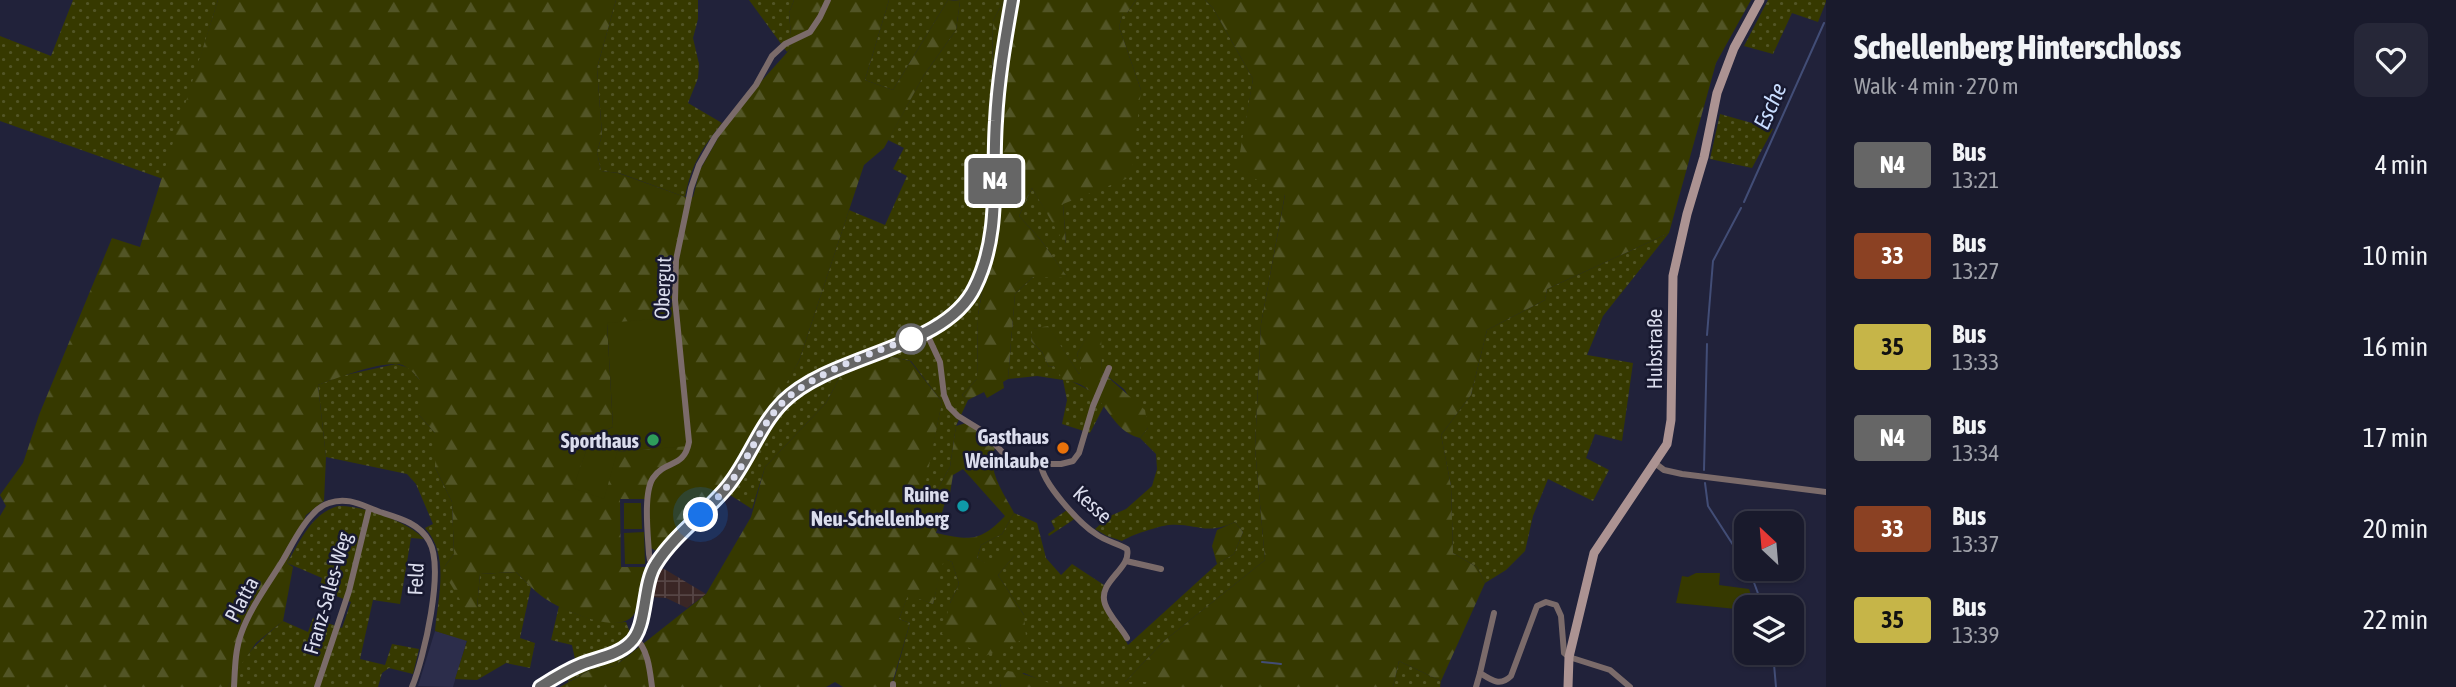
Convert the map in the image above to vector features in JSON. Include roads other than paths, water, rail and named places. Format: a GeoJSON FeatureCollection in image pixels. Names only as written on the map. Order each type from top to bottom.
{"type":"FeatureCollection","features":[{"type":"Feature","properties":{"kind":"street","name":"Obergut"},"geometry":{"type":"LineString","coordinates":[[656,564],[650,560],[649,554],[648,498],[651,483],[655,475],[666,466],[682,460],[687,453],[689,442],[675,300],[676,260],[691,188],[699,165],[715,137],[756,85],[772,56],[785,44],[810,32],[828,0]]}},
{"type":"Feature","properties":{"kind":"street"},"geometry":{"type":"LineString","coordinates":[[540,687],[562,674],[624,648],[635,638],[646,589],[656,564],[729,485],[770,418],[783,402],[800,388],[839,368],[926,332],[968,300],[983,270],[988,251],[993,211],[997,100],[1012,0]]}},
{"type":"Feature","properties":{"kind":"street","name":"Hubstraße"},"geometry":{"type":"LineString","coordinates":[[1568,687],[1569,657],[1594,553],[1667,444],[1671,420],[1675,264],[1704,157],[1717,93],[1734,48],[1760,0]]}},
{"type":"Feature","properties":{"kind":"street"},"geometry":{"type":"LineString","coordinates":[[926,332],[940,362],[944,395],[949,407],[984,432],[1013,460],[1027,464],[1073,461],[1079,453],[1093,406],[1109,368]]}},
{"type":"Feature","properties":{"kind":"street","name":"Kesse"},"geometry":{"type":"LineString","coordinates":[[1041,464],[1042,474],[1051,489],[1094,533],[1127,549],[1126,561]]}},
{"type":"Feature","properties":{"kind":"street"},"geometry":{"type":"LineString","coordinates":[[1656,464],[1664,470],[1682,474],[1826,492]]}},
{"type":"Feature","properties":{"kind":"street","name":"Feld"},"geometry":{"type":"LineString","coordinates":[[277,570],[304,524],[328,503],[345,500],[356,502],[369,509],[408,521],[423,533],[433,550],[435,565],[431,618],[422,661],[412,687]]}},
{"type":"Feature","properties":{"kind":"street","name":"Franz-Sales-Weg"},"geometry":{"type":"LineString","coordinates":[[317,687],[352,581],[369,509]]}},
{"type":"Feature","properties":{"kind":"street"},"geometry":{"type":"LineString","coordinates":[[1127,638],[1105,605],[1104,597],[1108,585],[1126,561],[1161,569]]}},
{"type":"Feature","properties":{"kind":"street","name":"Platta"},"geometry":{"type":"LineString","coordinates":[[234,687],[236,653],[242,631],[277,570]]}},
{"type":"Feature","properties":{"kind":"street"},"geometry":{"type":"LineString","coordinates":[[1480,673],[1498,683],[1505,682],[1511,676],[1537,606],[1546,601],[1556,605],[1561,616],[1564,653],[1610,670],[1630,687]]}},
{"type":"Feature","properties":{"kind":"street"},"geometry":{"type":"LineString","coordinates":[[1476,687],[1494,613]]}},
{"type":"Feature","properties":{"kind":"street"},"geometry":{"type":"LineString","coordinates":[[635,638],[640,642],[650,666],[652,687]]}},
{"type":"Feature","properties":{"kind":"waterway","name":"Esche"},"geometry":{"type":"LineString","coordinates":[[1744,202],[1824,23]]}},
{"type":"Feature","properties":{"kind":"waterway","name":"Esche"},"geometry":{"type":"LineString","coordinates":[[1707,335],[1713,261],[1741,208]]}},
{"type":"Feature","properties":{"kind":"waterway","name":"Esche"},"geometry":{"type":"LineString","coordinates":[[1704,470],[1707,344]]}},
{"type":"Feature","properties":{"kind":"waterway","name":"Esche"},"geometry":{"type":"LineString","coordinates":[[1705,483],[1708,506],[1734,546]]}},
{"type":"Feature","properties":{"kind":"waterway","name":"Esche"},"geometry":{"type":"LineString","coordinates":[[1753,581],[1759,595]]}},
{"type":"Feature","properties":{"kind":"waterway"},"geometry":{"type":"LineString","coordinates":[[1262,662],[1281,664]]}},
{"type":"Feature","properties":{"kind":"waterway","name":"Esche"},"geometry":{"type":"LineString","coordinates":[[1774,665],[1776,687]]}},
{"type":"Feature","properties":{"kind":"place","name":"Sporthaus"},"geometry":{"type":"Point","coordinates":[653,440]}},
{"type":"Feature","properties":{"kind":"place","name":"Gasthaus Weinlaube"},"geometry":{"type":"Point","coordinates":[1063,448]}},
{"type":"Feature","properties":{"kind":"place","name":"Ruine Neu-Schellenberg"},"geometry":{"type":"Point","coordinates":[963,506]}}]}
